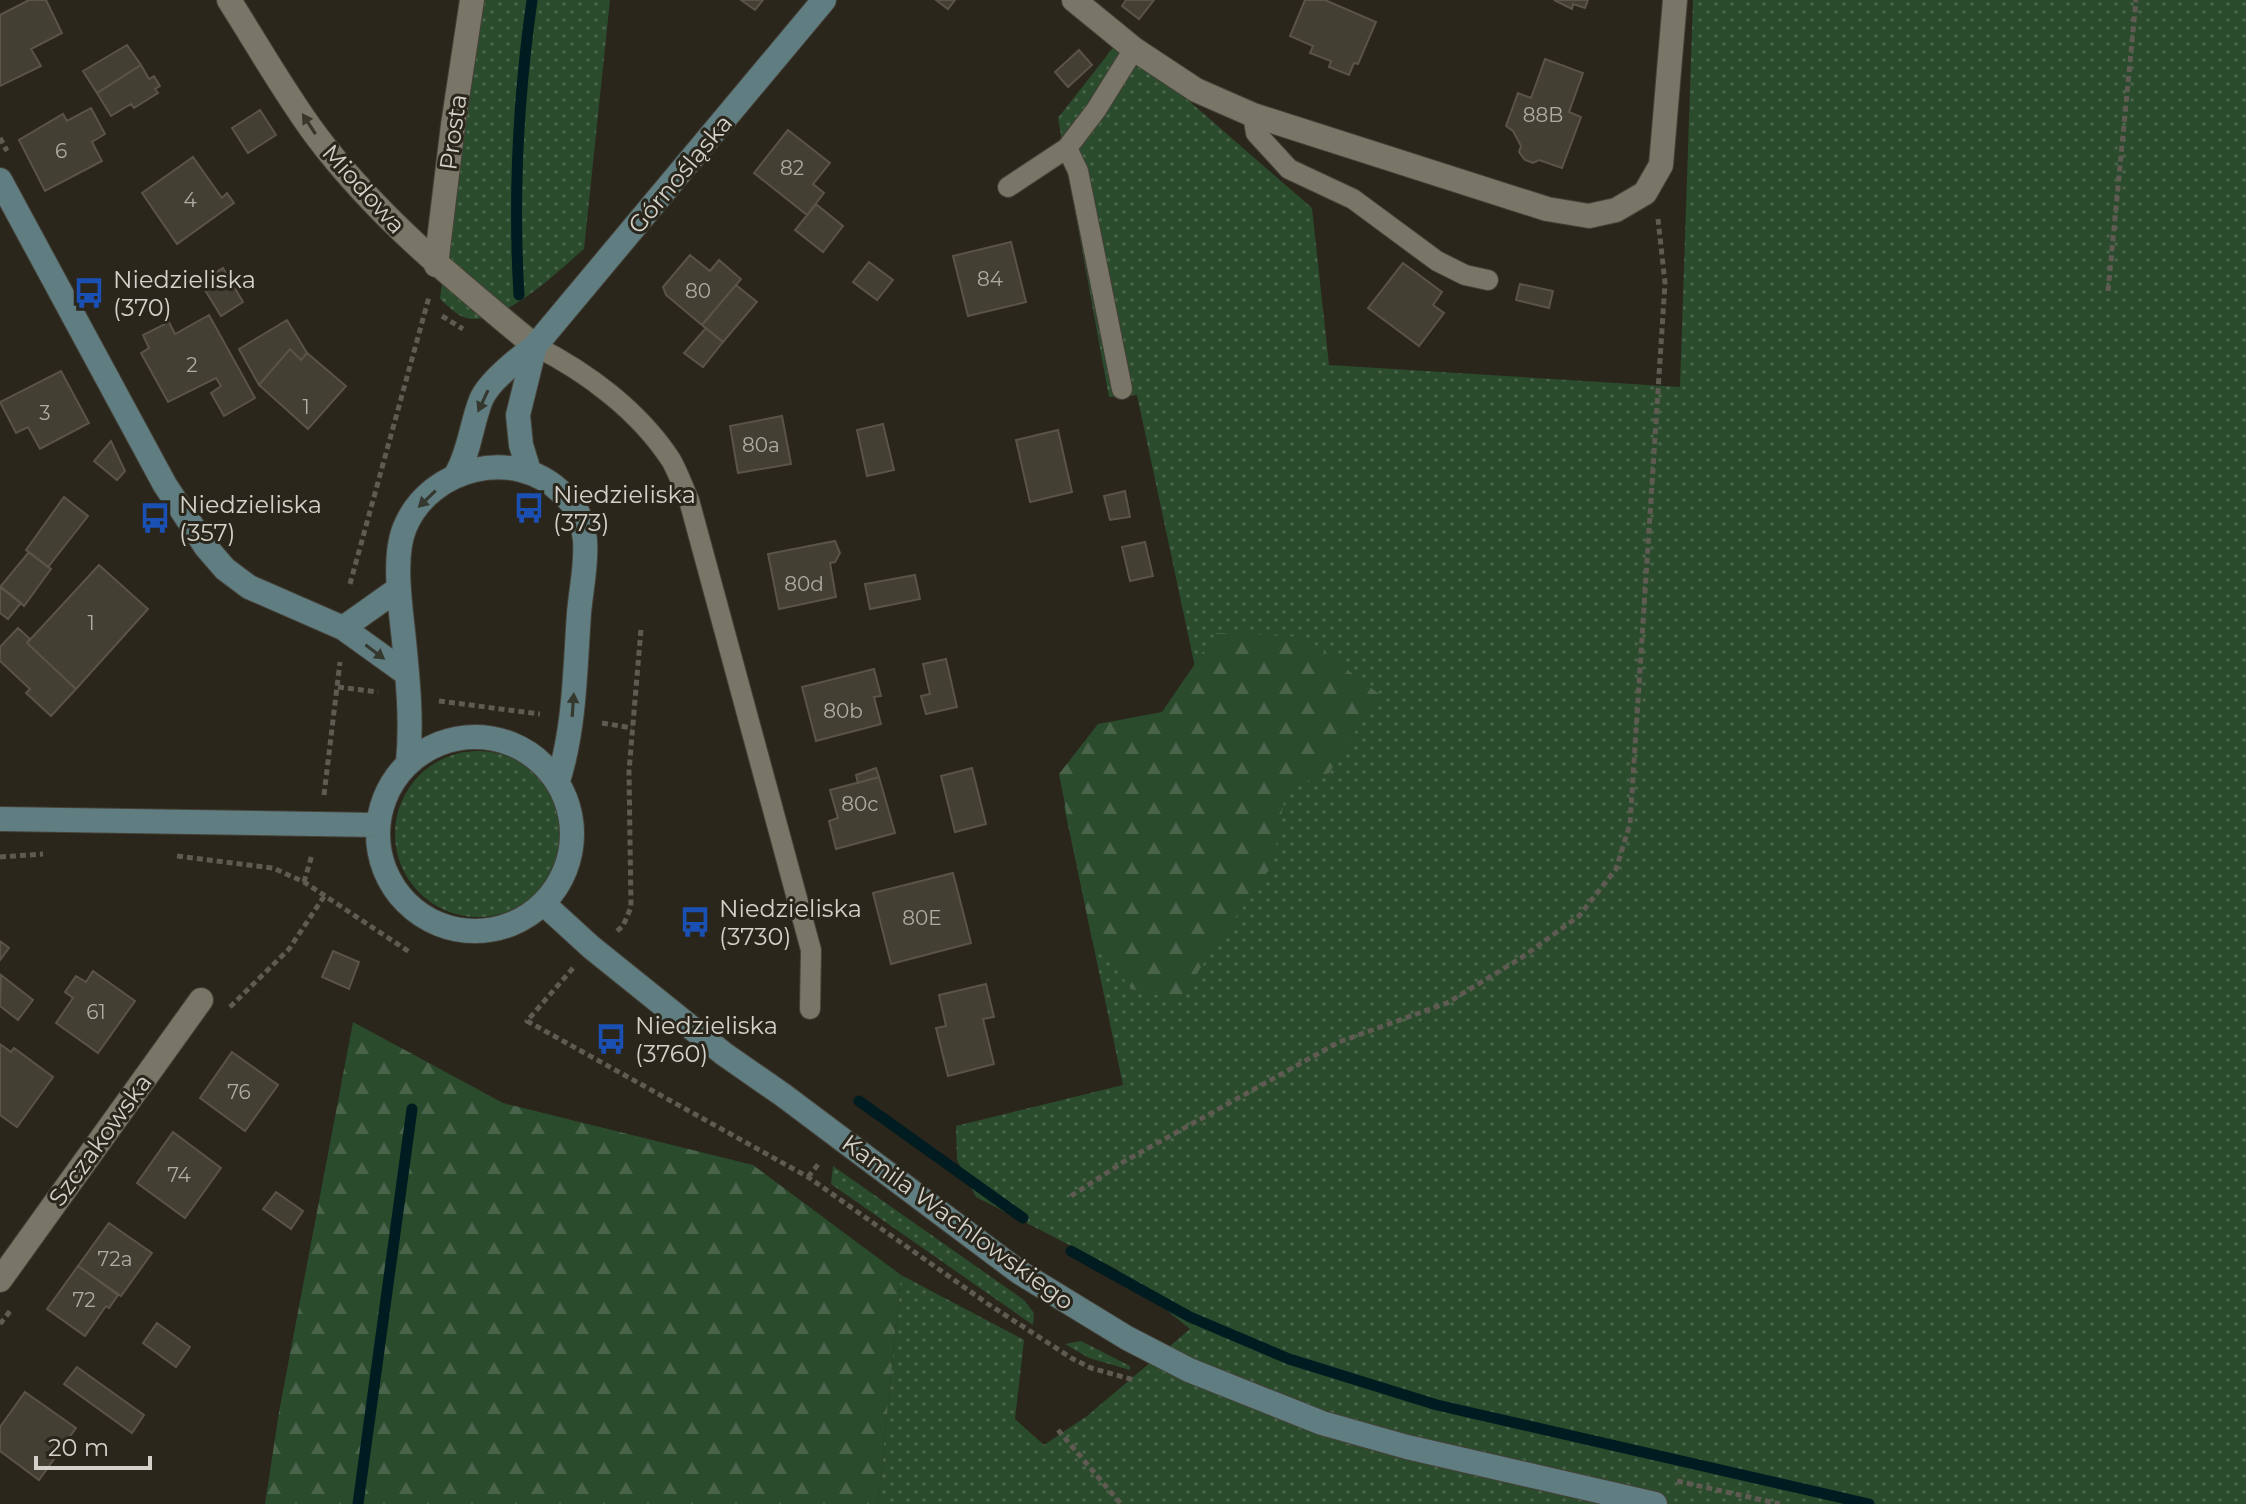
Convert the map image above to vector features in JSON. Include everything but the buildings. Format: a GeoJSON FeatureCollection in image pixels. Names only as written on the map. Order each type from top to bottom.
{"type":"FeatureCollection","features":[{"type":"Feature","properties":{"kind":"street","name":"Miodowa"},"geometry":{"type":"LineString","coordinates":[[229,0],[315,135],[436,265],[535,346]]}},
{"type":"Feature","properties":{"kind":"street","name":"Prosta"},"geometry":{"type":"LineString","coordinates":[[436,265],[472,0]]}},
{"type":"Feature","properties":{"kind":"street","name":"Górnośląska"},"geometry":{"type":"LineString","coordinates":[[457,473],[466,456],[482,397],[516,360],[535,346],[824,0]]}},
{"type":"Feature","properties":{"kind":"street"},"geometry":{"type":"LineString","coordinates":[[1074,0],[1134,49],[1196,90],[1253,115],[1547,209],[1589,216],[1616,210],[1645,193],[1661,165],[1675,0]]}},
{"type":"Feature","properties":{"kind":"street"},"geometry":{"type":"LineString","coordinates":[[0,180],[165,485],[206,547],[225,569],[249,587],[343,628],[407,685]]}},
{"type":"Feature","properties":{"kind":"street","name":"Górnośląska"},"geometry":{"type":"LineString","coordinates":[[529,471],[521,445],[518,415],[535,346]]}},
{"type":"Feature","properties":{"kind":"street"},"geometry":{"type":"LineString","coordinates":[[408,762],[410,734],[398,589],[404,528],[421,501],[457,473],[492,466],[529,471],[553,485],[576,508],[585,539],[572,718],[568,750],[558,781]]}},
{"type":"Feature","properties":{"kind":"street"},"geometry":{"type":"LineString","coordinates":[[343,628],[398,589]]}},
{"type":"Feature","properties":{"kind":"street"},"geometry":{"type":"LineString","coordinates":[[468,736],[489,738],[525,750],[558,781],[568,809],[571,833],[561,884],[545,905],[513,924],[489,929],[453,927],[435,921],[406,901],[389,878],[380,851],[377,825],[388,790],[408,762],[433,746],[468,736]]}},
{"type":"Feature","properties":{"kind":"street"},"geometry":{"type":"LineString","coordinates":[[0,819],[377,825]]}},
{"type":"Feature","properties":{"kind":"street","name":"Kamila Wachlowskiego"},"geometry":{"type":"LineString","coordinates":[[545,905],[591,947],[724,1054],[982,1245],[1066,1302],[1127,1338],[1189,1370],[1322,1423],[1407,1447],[1655,1504]]}},
{"type":"Feature","properties":{"kind":"street","name":"Szczakowska"},"geometry":{"type":"LineString","coordinates":[[0,1280],[201,1000]]}},
{"type":"Feature","properties":{"kind":"lane"},"geometry":{"type":"LineString","coordinates":[[1008,187],[1067,148],[1096,110],[1134,49]]}},
{"type":"Feature","properties":{"kind":"lane"},"geometry":{"type":"LineString","coordinates":[[1253,115],[1256,133],[1289,169],[1353,199],[1437,261],[1465,275],[1488,280]]}},
{"type":"Feature","properties":{"kind":"lane"},"geometry":{"type":"LineString","coordinates":[[1067,148],[1078,171],[1122,389]]}},
{"type":"Feature","properties":{"kind":"lane"},"geometry":{"type":"LineString","coordinates":[[535,346],[570,363],[635,417],[671,461],[689,500],[811,950],[810,1009]]}},
{"type":"Feature","properties":{"kind":"path"},"geometry":{"type":"LineString","coordinates":[[2108,291],[2136,0]]}},
{"type":"Feature","properties":{"kind":"path"},"geometry":{"type":"LineString","coordinates":[[1071,1196],[1125,1161],[1339,1042],[1447,1003],[1521,958],[1579,916],[1616,869],[1630,824],[1665,283],[1657,211],[1645,193]]}},
{"type":"Feature","properties":{"kind":"path"},"geometry":{"type":"LineString","coordinates":[[641,629],[629,771],[631,907],[623,926],[591,947],[527,1021],[808,1177]]}},
{"type":"Feature","properties":{"kind":"path"},"geometry":{"type":"LineString","coordinates":[[338,687],[407,685],[632,728]]}},
{"type":"Feature","properties":{"kind":"path"},"geometry":{"type":"LineString","coordinates":[[0,857],[44,854]]}},
{"type":"Feature","properties":{"kind":"path"},"geometry":{"type":"LineString","coordinates":[[173,856],[273,868],[304,882],[411,953]]}},
{"type":"Feature","properties":{"kind":"path"},"geometry":{"type":"LineString","coordinates":[[623,926],[632,937]]}},
{"type":"Feature","properties":{"kind":"path"},"geometry":{"type":"LineString","coordinates":[[1058,1430],[1121,1504]]}},
{"type":"Feature","properties":{"kind":"path"},"geometry":{"type":"LineString","coordinates":[[1673,1480],[1780,1504]]}},
{"type":"Feature","properties":{"kind":"path"},"geometry":{"type":"LineString","coordinates":[[1109,1504],[1111,1494]]}},
{"type":"Feature","properties":{"kind":"green space"},"geometry":{"type":"Polygon","coordinates":[[[485,0],[610,0],[584,249],[529,295],[496,314],[480,319],[466,318],[456,313],[440,299],[457,168],[485,0]]]}},
{"type":"Feature","properties":{"kind":"green space"},"geometry":{"type":"Polygon","coordinates":[[[1693,0],[2246,0],[2246,1504],[878,1504],[901,1275],[1024,1340],[1015,1419],[1044,1445],[1087,1416],[1190,1329],[1116,1269],[976,1197],[957,1160],[956,1126],[1123,1085],[1064,806],[1217,770],[1137,395],[1109,397],[1058,118],[1119,40],[1312,208],[1329,365],[1680,387],[1693,0]]]}},
{"type":"Feature","properties":{"kind":"green space"},"geometry":{"type":"Polygon","coordinates":[[[1216,633],[1305,637],[1379,694],[1329,773],[1286,789],[1273,864],[1178,1000],[1132,989],[1092,940],[1059,774],[1098,724],[1162,712],[1216,633]]]}},
{"type":"Feature","properties":{"kind":"green space"},"geometry":{"type":"Polygon","coordinates":[[[478,751],[510,757],[537,775],[555,802],[561,834],[555,866],[537,893],[510,911],[478,917],[446,911],[419,893],[401,866],[395,834],[401,802],[419,775],[446,757],[478,751]]]}},
{"type":"Feature","properties":{"kind":"green space"},"geometry":{"type":"Polygon","coordinates":[[[353,1022],[503,1103],[753,1165],[901,1275],[878,1504],[265,1504],[279,1412],[353,1022]]]}},
{"type":"Feature","properties":{"kind":"green space"},"geometry":{"type":"Polygon","coordinates":[[[833,1166],[1024,1300],[1034,1313],[1033,1325],[831,1184],[833,1166]]]}},
{"type":"Feature","properties":{"kind":"green space"},"geometry":{"type":"Polygon","coordinates":[[[1081,1341],[1130,1366],[1130,1370],[1089,1358],[1065,1344],[1081,1341]]]}},
{"type":"Feature","properties":{"kind":"waterway"},"geometry":{"type":"LineString","coordinates":[[519,295],[518,148],[532,0]]}},
{"type":"Feature","properties":{"kind":"waterway"},"geometry":{"type":"LineString","coordinates":[[859,1101],[1023,1218]]}},
{"type":"Feature","properties":{"kind":"waterway"},"geometry":{"type":"LineString","coordinates":[[358,1504],[412,1109]]}},
{"type":"Feature","properties":{"kind":"waterway"},"geometry":{"type":"LineString","coordinates":[[1071,1251],[1190,1317],[1289,1359],[1437,1405],[1869,1504]]}},
{"type":"Feature","properties":{"kind":"place","name":"Niedzieliska (370)"},"geometry":{"type":"Point","coordinates":[89,293]}},
{"type":"Feature","properties":{"kind":"place","name":"Niedzieliska (373)"},"geometry":{"type":"Point","coordinates":[529,508]}},
{"type":"Feature","properties":{"kind":"place","name":"Niedzieliska (357)"},"geometry":{"type":"Point","coordinates":[155,518]}},
{"type":"Feature","properties":{"kind":"place","name":"Niedzieliska (3730)"},"geometry":{"type":"Point","coordinates":[695,922]}},
{"type":"Feature","properties":{"kind":"place","name":"Niedzieliska (3760)"},"geometry":{"type":"Point","coordinates":[611,1039]}}]}
